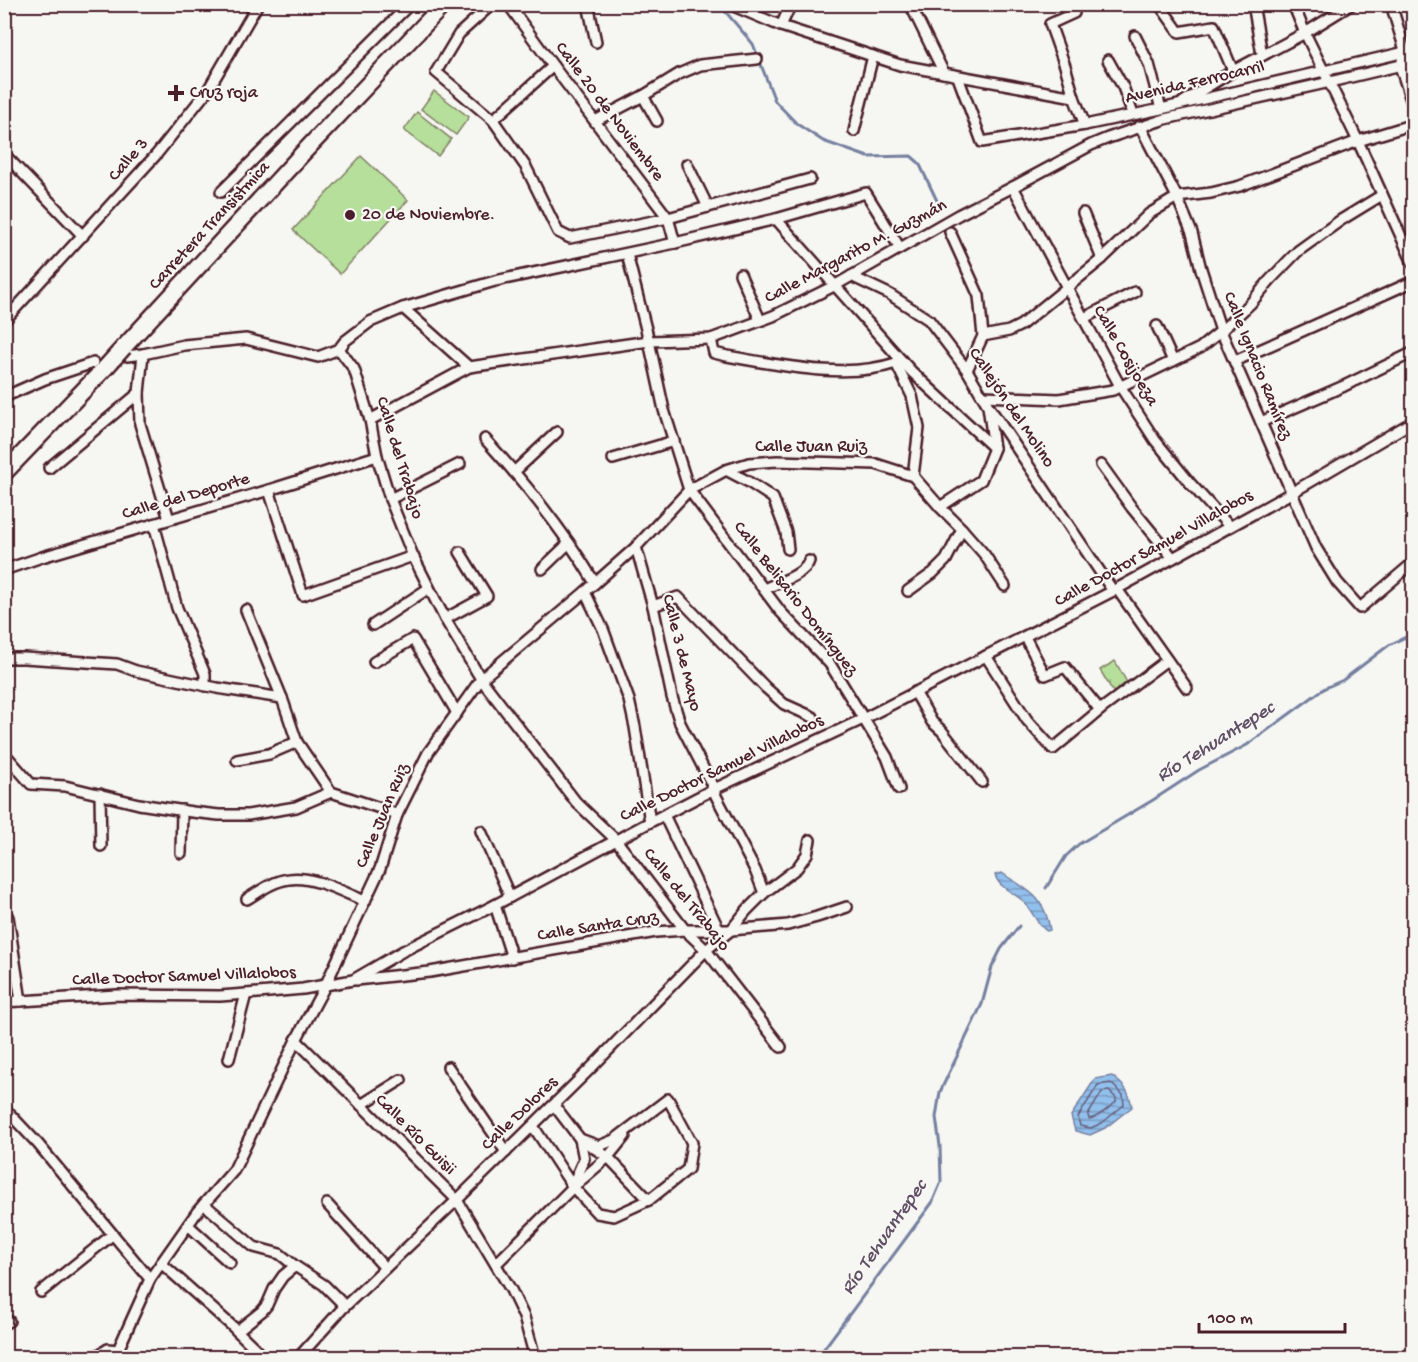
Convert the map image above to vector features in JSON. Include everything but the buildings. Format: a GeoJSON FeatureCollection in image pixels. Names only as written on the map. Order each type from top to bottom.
{"type":"FeatureCollection","features":[{"type":"Feature","properties":{"kind":"main road","name":"Carretera Transistmica"},"geometry":{"type":"LineString","coordinates":[[4,473],[100,365],[125,352],[302,154],[444,4]]}},
{"type":"Feature","properties":{"kind":"street","name":"Calle 3"},"geometry":{"type":"LineString","coordinates":[[4,321],[156,154],[208,90],[258,4]]}},
{"type":"Feature","properties":{"kind":"street"},"geometry":{"type":"LineString","coordinates":[[221,192],[410,4]]}},
{"type":"Feature","properties":{"kind":"street"},"geometry":{"type":"LineString","coordinates":[[492,4],[459,34],[436,72],[493,120],[526,167],[558,232],[570,238],[668,218],[810,179]]}},
{"type":"Feature","properties":{"kind":"street","name":"Calle 20 de Noviembre"},"geometry":{"type":"LineString","coordinates":[[508,4],[668,218],[675,243]]}},
{"type":"Feature","properties":{"kind":"street"},"geometry":{"type":"LineString","coordinates":[[588,4],[596,42]]}},
{"type":"Feature","properties":{"kind":"street"},"geometry":{"type":"LineString","coordinates":[[729,4],[781,26],[900,65],[1074,97]]}},
{"type":"Feature","properties":{"kind":"street"},"geometry":{"type":"LineString","coordinates":[[781,26],[790,4]]}},
{"type":"Feature","properties":{"kind":"street"},"geometry":{"type":"LineString","coordinates":[[910,4],[944,73]]}},
{"type":"Feature","properties":{"kind":"street"},"geometry":{"type":"LineString","coordinates":[[1159,4],[1179,32],[1214,26],[1233,71]]}},
{"type":"Feature","properties":{"kind":"street"},"geometry":{"type":"LineString","coordinates":[[1253,4],[1263,55]]}},
{"type":"Feature","properties":{"kind":"street"},"geometry":{"type":"LineString","coordinates":[[1293,4],[1358,141],[1413,265]]}},
{"type":"Feature","properties":{"kind":"street"},"geometry":{"type":"LineString","coordinates":[[1179,105],[1193,94],[1305,33],[1352,4]]}},
{"type":"Feature","properties":{"kind":"street"},"geometry":{"type":"LineString","coordinates":[[1391,4],[1404,47],[1401,69],[1413,109]]}},
{"type":"Feature","properties":{"kind":"street"},"geometry":{"type":"LineString","coordinates":[[1074,13],[1050,24],[1085,124]]}},
{"type":"Feature","properties":{"kind":"street"},"geometry":{"type":"LineString","coordinates":[[1135,36],[1149,64],[1161,109]]}},
{"type":"Feature","properties":{"kind":"street","name":"Avenida Ferrocarril"},"geometry":{"type":"LineString","coordinates":[[958,76],[982,142],[1161,109],[1413,50]]}},
{"type":"Feature","properties":{"kind":"street"},"geometry":{"type":"LineString","coordinates":[[854,131],[873,56]]}},
{"type":"Feature","properties":{"kind":"street"},"geometry":{"type":"LineString","coordinates":[[595,121],[679,74],[700,65],[757,58]]}},
{"type":"Feature","properties":{"kind":"street"},"geometry":{"type":"LineString","coordinates":[[1108,60],[1123,87],[1133,114]]}},
{"type":"Feature","properties":{"kind":"street","name":"Calle Margarito M. Guzmán"},"geometry":{"type":"LineString","coordinates":[[370,420],[469,367],[649,341],[711,339],[773,316],[834,286],[958,215],[1091,145],[1165,119],[1413,62]]}},
{"type":"Feature","properties":{"kind":"street"},"geometry":{"type":"LineString","coordinates":[[493,120],[553,66]]}},
{"type":"Feature","properties":{"kind":"street"},"geometry":{"type":"LineString","coordinates":[[643,96],[657,121]]}},
{"type":"Feature","properties":{"kind":"street"},"geometry":{"type":"LineString","coordinates":[[983,336],[1009,331],[1021,325],[1102,259],[1149,214],[1177,197],[1211,193],[1240,186],[1358,141],[1413,124]]}},
{"type":"Feature","properties":{"kind":"street","name":"Calle Ignacio Ramírez"},"geometry":{"type":"LineString","coordinates":[[1140,126],[1177,197],[1192,233],[1221,331],[1260,422],[1316,548],[1337,582],[1360,608],[1413,562]]}},
{"type":"Feature","properties":{"kind":"street"},"geometry":{"type":"LineString","coordinates":[[4,153],[83,236]]}},
{"type":"Feature","properties":{"kind":"street"},"geometry":{"type":"LineString","coordinates":[[687,164],[708,207]]}},
{"type":"Feature","properties":{"kind":"street","name":"Calle Cosijoeza"},"geometry":{"type":"LineString","coordinates":[[1013,188],[1120,386],[1155,440],[1229,526]]}},
{"type":"Feature","properties":{"kind":"street"},"geometry":{"type":"LineString","coordinates":[[125,352],[143,354],[184,345],[246,339],[318,357],[339,349],[345,341],[370,322],[403,308],[495,281],[675,243],[776,219],[866,193],[900,248]]}},
{"type":"Feature","properties":{"kind":"street"},"geometry":{"type":"LineString","coordinates":[[940,507],[981,480],[994,448],[985,400],[1059,399],[1113,390],[1200,348],[1250,304],[1298,251],[1341,220],[1382,195]]}},
{"type":"Feature","properties":{"kind":"street"},"geometry":{"type":"LineString","coordinates":[[1083,213],[1102,259]]}},
{"type":"Feature","properties":{"kind":"street"},"geometry":{"type":"LineString","coordinates":[[776,219],[899,362],[994,448]]}},
{"type":"Feature","properties":{"kind":"street"},"geometry":{"type":"LineString","coordinates":[[950,232],[980,296],[983,336],[967,370]]}},
{"type":"Feature","properties":{"kind":"street","name":"Calle Belisario Domínguez"},"geometry":{"type":"LineString","coordinates":[[627,254],[664,410],[690,490],[780,611],[830,664],[887,757],[899,789]]}},
{"type":"Feature","properties":{"kind":"street"},"geometry":{"type":"LineString","coordinates":[[740,274],[760,320]]}},
{"type":"Feature","properties":{"kind":"street","name":"Callejón del Molino"},"geometry":{"type":"LineString","coordinates":[[851,276],[889,294],[929,320],[967,370],[985,400],[1115,590],[1187,688]]}},
{"type":"Feature","properties":{"kind":"street"},"geometry":{"type":"LineString","coordinates":[[1235,361],[1413,281]]}},
{"type":"Feature","properties":{"kind":"street"},"geometry":{"type":"LineString","coordinates":[[1084,318],[1136,292]]}},
{"type":"Feature","properties":{"kind":"street"},"geometry":{"type":"LineString","coordinates":[[403,308],[469,367]]}},
{"type":"Feature","properties":{"kind":"street"},"geometry":{"type":"LineString","coordinates":[[1157,326],[1173,361]]}},
{"type":"Feature","properties":{"kind":"street"},"geometry":{"type":"LineString","coordinates":[[711,339],[714,352],[816,370],[873,369],[899,362]]}},
{"type":"Feature","properties":{"kind":"street","name":"Calle del Trabajo"},"geometry":{"type":"LineString","coordinates":[[339,349],[354,369],[370,420],[377,456],[390,499],[413,556],[445,619],[481,679],[576,802],[616,840],[684,930],[706,950],[781,1047]]}},
{"type":"Feature","properties":{"kind":"street"},"geometry":{"type":"LineString","coordinates":[[1260,422],[1344,386],[1413,352]]}},
{"type":"Feature","properties":{"kind":"street"},"geometry":{"type":"LineString","coordinates":[[143,354],[139,393],[140,424],[170,519]]}},
{"type":"Feature","properties":{"kind":"street"},"geometry":{"type":"LineString","coordinates":[[899,362],[912,396],[920,428],[913,476],[984,554],[1005,586]]}},
{"type":"Feature","properties":{"kind":"street"},"geometry":{"type":"LineString","coordinates":[[4,397],[45,379],[100,365]]}},
{"type":"Feature","properties":{"kind":"street"},"geometry":{"type":"LineString","coordinates":[[49,468],[139,393]]}},
{"type":"Feature","properties":{"kind":"street","name":"Calle Doctor Samuel Villalobos"},"geometry":{"type":"LineString","coordinates":[[4,1002],[117,995],[220,996],[303,989],[353,980],[403,951],[495,905],[650,822],[848,726],[1115,590],[1293,492],[1413,421]]}},
{"type":"Feature","properties":{"kind":"street"},"geometry":{"type":"LineString","coordinates":[[514,472],[557,432]]}},
{"type":"Feature","properties":{"kind":"street"},"geometry":{"type":"LineString","coordinates":[[485,439],[570,543],[595,583]]}},
{"type":"Feature","properties":{"kind":"street"},"geometry":{"type":"LineString","coordinates":[[613,459],[674,441]]}},
{"type":"Feature","properties":{"kind":"street","name":"Calle del Deporte"},"geometry":{"type":"LineString","coordinates":[[4,570],[377,456]]}},
{"type":"Feature","properties":{"kind":"street","name":"Calle Juan Ruiz"},"geometry":{"type":"LineString","coordinates":[[118,1354],[150,1279],[204,1204],[234,1170],[380,869],[397,815],[428,753],[481,679],[636,547],[690,490],[726,470],[749,463],[777,461],[850,463],[876,464],[913,476]]}},
{"type":"Feature","properties":{"kind":"street"},"geometry":{"type":"LineString","coordinates":[[390,499],[460,464]]}},
{"type":"Feature","properties":{"kind":"street"},"geometry":{"type":"LineString","coordinates":[[1101,465],[1132,508],[1173,558]]}},
{"type":"Feature","properties":{"kind":"street","name":"Calle Belisario Domínguez"},"geometry":{"type":"LineString","coordinates":[[726,470],[772,498],[786,532],[788,549]]}},
{"type":"Feature","properties":{"kind":"street"},"geometry":{"type":"LineString","coordinates":[[269,490],[303,595],[413,556]]}},
{"type":"Feature","properties":{"kind":"street"},"geometry":{"type":"LineString","coordinates":[[154,524],[177,608],[205,674],[205,686]]}},
{"type":"Feature","properties":{"kind":"street"},"geometry":{"type":"LineString","coordinates":[[908,591],[933,573],[946,560],[962,529]]}},
{"type":"Feature","properties":{"kind":"street"},"geometry":{"type":"LineString","coordinates":[[542,569],[570,543]]}},
{"type":"Feature","properties":{"kind":"street","name":"Calle 3 de Mayo"},"geometry":{"type":"LineString","coordinates":[[636,547],[653,606],[672,697],[680,723],[755,870],[764,893]]}},
{"type":"Feature","properties":{"kind":"street"},"geometry":{"type":"LineString","coordinates":[[445,619],[487,596],[460,552]]}},
{"type":"Feature","properties":{"kind":"street"},"geometry":{"type":"LineString","coordinates":[[764,589],[800,573],[808,566],[809,561]]}},
{"type":"Feature","properties":{"kind":"street"},"geometry":{"type":"LineString","coordinates":[[373,625],[429,588]]}},
{"type":"Feature","properties":{"kind":"street"},"geometry":{"type":"LineString","coordinates":[[585,592],[603,629],[629,700],[650,822]]}},
{"type":"Feature","properties":{"kind":"street"},"geometry":{"type":"LineString","coordinates":[[653,606],[678,597],[766,688],[784,704],[813,717]]}},
{"type":"Feature","properties":{"kind":"street"},"geometry":{"type":"LineString","coordinates":[[246,610],[282,698],[297,742],[331,792],[397,815]]}},
{"type":"Feature","properties":{"kind":"street"},"geometry":{"type":"LineString","coordinates":[[1025,637],[1046,675],[1065,667],[1100,710]]}},
{"type":"Feature","properties":{"kind":"street"},"geometry":{"type":"LineString","coordinates":[[374,662],[413,639],[457,713]]}},
{"type":"Feature","properties":{"kind":"street"},"geometry":{"type":"LineString","coordinates":[[986,656],[1027,720],[1053,748],[1167,660]]}},
{"type":"Feature","properties":{"kind":"street"},"geometry":{"type":"LineString","coordinates":[[4,658],[117,664],[136,671],[205,686],[282,698]]}},
{"type":"Feature","properties":{"kind":"street"},"geometry":{"type":"LineString","coordinates":[[915,692],[933,723],[942,731],[982,782]]}},
{"type":"Feature","properties":{"kind":"street"},"geometry":{"type":"LineString","coordinates":[[237,760],[269,754],[297,742]]}},
{"type":"Feature","properties":{"kind":"street"},"geometry":{"type":"LineString","coordinates":[[4,753],[31,784],[65,786],[139,804],[219,815],[248,815],[296,807],[331,792]]}},
{"type":"Feature","properties":{"kind":"street"},"geometry":{"type":"LineString","coordinates":[[99,794],[101,846]]}},
{"type":"Feature","properties":{"kind":"street"},"geometry":{"type":"LineString","coordinates":[[181,853],[182,810]]}},
{"type":"Feature","properties":{"kind":"street"},"geometry":{"type":"LineString","coordinates":[[664,815],[719,930]]}},
{"type":"Feature","properties":{"kind":"street"},"geometry":{"type":"LineString","coordinates":[[481,831],[510,897]]}},
{"type":"Feature","properties":{"kind":"street","name":"Calle Dolores"},"geometry":{"type":"LineString","coordinates":[[298,1358],[345,1306],[554,1105],[706,950],[731,930],[764,893],[796,868],[807,854],[810,840]]}},
{"type":"Feature","properties":{"kind":"street"},"geometry":{"type":"LineString","coordinates":[[247,898],[268,885],[290,878],[310,880],[365,901]]}},
{"type":"Feature","properties":{"kind":"street"},"geometry":{"type":"LineString","coordinates":[[495,905],[512,958]]}},
{"type":"Feature","properties":{"kind":"street","name":"Calle Santa Cruz"},"geometry":{"type":"LineString","coordinates":[[353,980],[430,972],[656,932],[731,930],[788,925],[847,907]]}},
{"type":"Feature","properties":{"kind":"street"},"geometry":{"type":"LineString","coordinates":[[8,917],[21,1001]]}},
{"type":"Feature","properties":{"kind":"street"},"geometry":{"type":"LineString","coordinates":[[229,1059],[246,994]]}},
{"type":"Feature","properties":{"kind":"street","name":"Calle Río Guisii"},"geometry":{"type":"LineString","coordinates":[[296,1040],[457,1200],[511,1290],[524,1317],[535,1358]]}},
{"type":"Feature","properties":{"kind":"street"},"geometry":{"type":"LineString","coordinates":[[448,1068],[506,1152]]}},
{"type":"Feature","properties":{"kind":"street"},"geometry":{"type":"LineString","coordinates":[[361,1105],[401,1080]]}},
{"type":"Feature","properties":{"kind":"street"},"geometry":{"type":"LineString","coordinates":[[532,1126],[573,1187],[597,1213],[614,1216],[649,1200],[688,1169],[692,1143],[668,1099],[614,1140],[599,1146],[580,1139]]}},
{"type":"Feature","properties":{"kind":"street"},"geometry":{"type":"LineString","coordinates":[[554,1105],[580,1139],[608,1157],[649,1200]]}},
{"type":"Feature","properties":{"kind":"street"},"geometry":{"type":"LineString","coordinates":[[4,1106],[150,1279]]}},
{"type":"Feature","properties":{"kind":"street"},"geometry":{"type":"LineString","coordinates":[[496,1264],[573,1187],[608,1157],[633,1127]]}},
{"type":"Feature","properties":{"kind":"street"},"geometry":{"type":"LineString","coordinates":[[573,1187],[584,1159],[580,1139]]}},
{"type":"Feature","properties":{"kind":"street"},"geometry":{"type":"LineString","coordinates":[[204,1204],[254,1247],[280,1254],[324,1285],[345,1306]]}},
{"type":"Feature","properties":{"kind":"street"},"geometry":{"type":"LineString","coordinates":[[327,1204],[385,1268]]}},
{"type":"Feature","properties":{"kind":"street"},"geometry":{"type":"LineString","coordinates":[[188,1225],[230,1263]]}},
{"type":"Feature","properties":{"kind":"street"},"geometry":{"type":"LineString","coordinates":[[41,1292],[112,1235]]}},
{"type":"Feature","properties":{"kind":"street"},"geometry":{"type":"LineString","coordinates":[[161,1263],[265,1358]]}},
{"type":"Feature","properties":{"kind":"street"},"geometry":{"type":"LineString","coordinates":[[237,1331],[262,1311],[283,1276],[295,1266]]}},
{"type":"Feature","properties":{"kind":"street"},"geometry":{"type":"LineString","coordinates":[[94,1358],[108,1349],[128,1358]]}},
{"type":"Feature","properties":{"kind":"green space"},"geometry":{"type":"Polygon","coordinates":[[[434,91],[469,117],[456,135],[421,109],[434,91]]]}},
{"type":"Feature","properties":{"kind":"green space"},"geometry":{"type":"Polygon","coordinates":[[[417,112],[451,139],[438,156],[404,130],[417,112]]]}},
{"type":"Feature","properties":{"kind":"green space","name":"20 de Noviembre."},"geometry":{"type":"Polygon","coordinates":[[[361,156],[408,200],[340,274],[293,230],[361,156]]]}},
{"type":"Feature","properties":{"kind":"green space"},"geometry":{"type":"Polygon","coordinates":[[[1115,661],[1129,686],[1115,695],[1100,670],[1115,661]]]}},
{"type":"Feature","properties":{"kind":"water"},"geometry":{"type":"Polygon","coordinates":[[[1002,873],[1034,896],[1044,909],[1050,930],[1044,929],[1023,901],[1000,883],[995,875],[1002,873]]]}},
{"type":"Feature","properties":{"kind":"water"},"geometry":{"type":"Polygon","coordinates":[[[1112,1076],[1126,1089],[1132,1107],[1105,1128],[1090,1135],[1075,1131],[1071,1116],[1095,1079],[1112,1076]]]}},
{"type":"Feature","properties":{"kind":"waterway"},"geometry":{"type":"LineString","coordinates":[[724,10],[753,44],[775,101],[797,124],[823,141],[868,157],[911,156],[919,163],[940,207]]}},
{"type":"Feature","properties":{"kind":"waterway","name":"Río Tehuantepec"},"geometry":{"type":"LineString","coordinates":[[1046,888],[1066,856],[1079,844],[1199,770],[1247,745],[1325,688],[1343,680],[1389,645],[1414,633]]}},
{"type":"Feature","properties":{"kind":"waterway","name":"Río Tehuantepec"},"geometry":{"type":"LineString","coordinates":[[817,1358],[932,1203],[941,1182],[936,1117],[940,1092],[982,1004],[992,967],[1001,949],[1019,926]]}},
{"type":"Feature","properties":{"kind":"place","name":"Cruz roja"},"geometry":{"type":"Point","coordinates":[176,93]}},
{"type":"Feature","properties":{"kind":"place","name":"20 de Noviembre."},"geometry":{"type":"Point","coordinates":[350,215]}}]}
